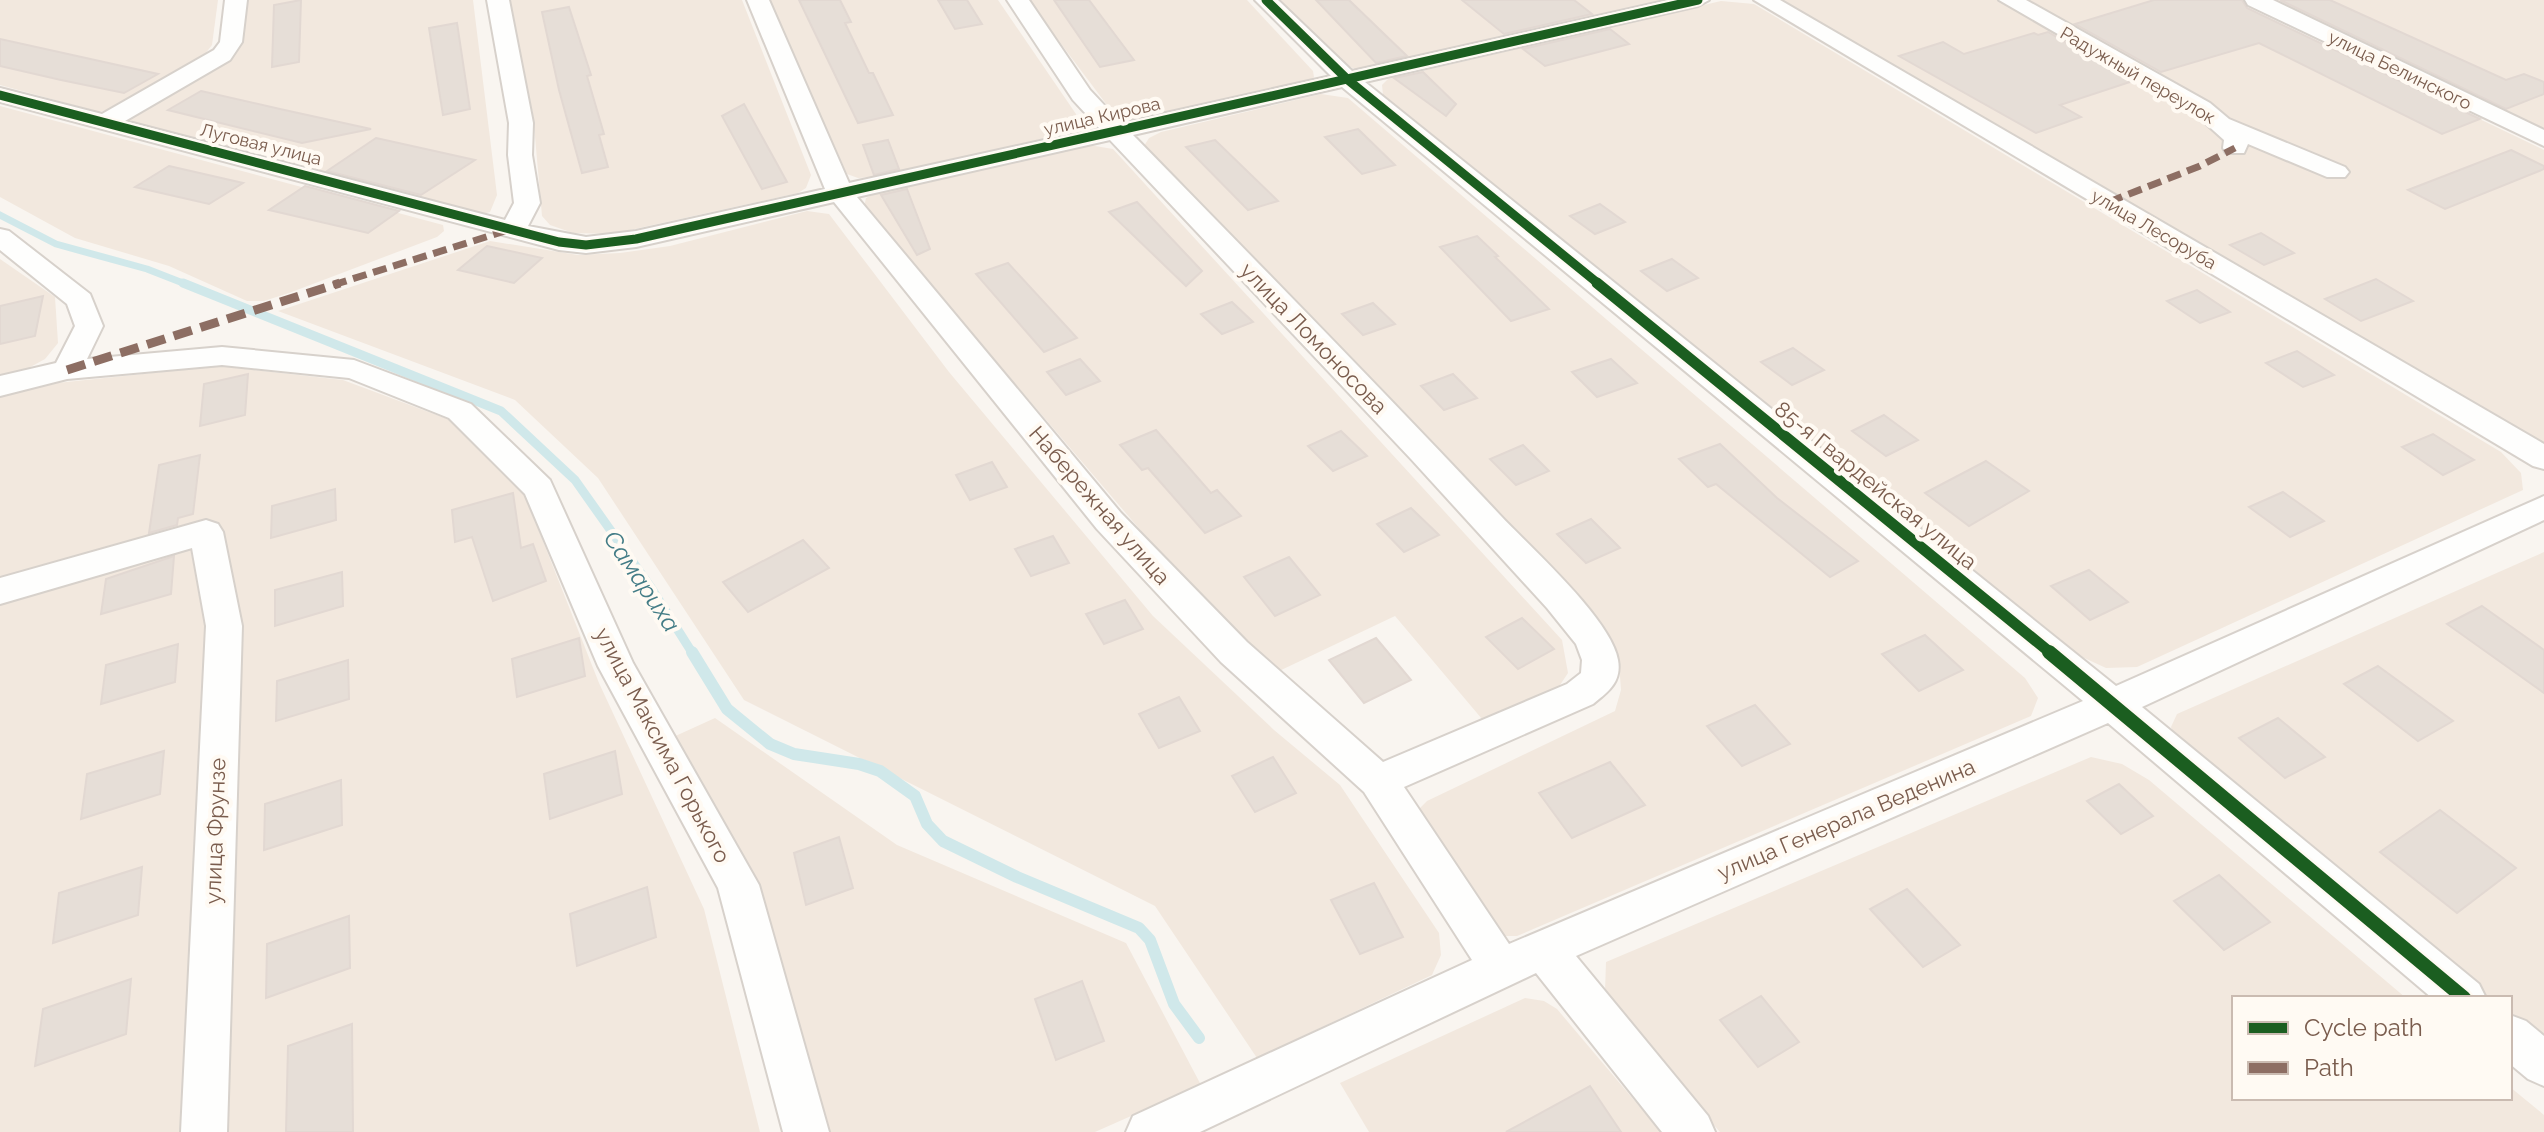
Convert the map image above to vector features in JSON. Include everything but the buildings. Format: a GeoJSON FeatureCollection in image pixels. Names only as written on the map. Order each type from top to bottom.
{"type":"FeatureCollection","features":[{"type":"Feature","properties":{"kind":"street"},"geometry":{"type":"LineString","coordinates":[[104,123],[222,55],[231,42],[236,0]]}},
{"type":"Feature","properties":{"kind":"street"},"geometry":{"type":"LineString","coordinates":[[498,0],[521,123],[520,155],[527,203],[513,228]]}},
{"type":"Feature","properties":{"kind":"street","name":"Набережная улица"},"geometry":{"type":"LineString","coordinates":[[758,0],[840,193],[1109,521],[1234,652],[1378,781],[1501,968]]}},
{"type":"Feature","properties":{"kind":"street","name":"улица Ломоносова"},"geometry":{"type":"LineString","coordinates":[[1018,0],[1081,95],[1559,599],[1591,638],[1600,660],[1599,679],[1580,694],[1378,781]]}},
{"type":"Feature","properties":{"kind":"street","name":"85-я Гвардейская улица"},"geometry":{"type":"LineString","coordinates":[[1266,0],[1348,80],[2462,996]]}},
{"type":"Feature","properties":{"kind":"street","name":"улица Кирова"},"geometry":{"type":"LineString","coordinates":[[513,228],[559,242],[586,245],[636,239],[1117,132],[1278,92],[1348,80],[1698,0]]}},
{"type":"Feature","properties":{"kind":"street","name":"улица Лесоруба"},"geometry":{"type":"LineString","coordinates":[[1765,0],[2544,458]]}},
{"type":"Feature","properties":{"kind":"street","name":"Радужный переулок"},"geometry":{"type":"LineString","coordinates":[[2010,0],[2202,108],[2230,137],[2336,172]]}},
{"type":"Feature","properties":{"kind":"street","name":"улица Белинского"},"geometry":{"type":"LineString","coordinates":[[2256,0],[2544,139]]}},
{"type":"Feature","properties":{"kind":"street","name":"Луговая улица"},"geometry":{"type":"LineString","coordinates":[[0,95],[513,228]]}},
{"type":"Feature","properties":{"kind":"street"},"geometry":{"type":"LineString","coordinates":[[0,237],[80,300],[89,326],[67,370],[0,386]]}},
{"type":"Feature","properties":{"kind":"street","name":"улица Максима Горького"},"geometry":{"type":"LineString","coordinates":[[67,370],[222,356],[354,369],[460,411],[539,488],[616,666],[738,885],[806,1132]]}},
{"type":"Feature","properties":{"kind":"street","name":"улица Генерала Веденина"},"geometry":{"type":"LineString","coordinates":[[1149,1132],[1501,968],[2111,705],[2544,507]]}},
{"type":"Feature","properties":{"kind":"street","name":"улица Фрунзе"},"geometry":{"type":"LineString","coordinates":[[0,591],[206,532],[224,626],[204,1132]]}},
{"type":"Feature","properties":{"kind":"street"},"geometry":{"type":"LineString","coordinates":[[1544,950],[1692,1132]]}},
{"type":"Feature","properties":{"kind":"street"},"geometry":{"type":"LineString","coordinates":[[2512,1038],[2544,1064]]}},
{"type":"Feature","properties":{"kind":"shaded area"},"geometry":{"type":"Polygon","coordinates":[[[0,0],[218,0],[212,45],[201,59],[118,107],[99,112],[0,85],[0,0]]]}},
{"type":"Feature","properties":{"kind":"shaded area"},"geometry":{"type":"Polygon","coordinates":[[[242,0],[473,0],[497,195],[490,212],[480,215],[128,123],[127,118],[213,67],[242,0]]]}},
{"type":"Feature","properties":{"kind":"shaded area"},"geometry":{"type":"Polygon","coordinates":[[[509,0],[742,0],[811,175],[806,188],[798,193],[612,234],[573,233],[550,225],[542,216],[533,114],[509,0]]]}},
{"type":"Feature","properties":{"kind":"shaded area"},"geometry":{"type":"Polygon","coordinates":[[[769,0],[998,0],[1076,114],[1078,125],[1073,132],[873,177],[858,178],[847,174],[769,0]]]}},
{"type":"Feature","properties":{"kind":"shaded area"},"geometry":{"type":"Polygon","coordinates":[[[1028,0],[1247,0],[1313,71],[1314,77],[1310,82],[1122,125],[1028,0]]]}},
{"type":"Feature","properties":{"kind":"shaded area"},"geometry":{"type":"Polygon","coordinates":[[[1279,0],[1674,0],[1358,70],[1348,66],[1279,0]]]}},
{"type":"Feature","properties":{"kind":"shaded area"},"geometry":{"type":"Polygon","coordinates":[[[1776,0],[2232,0],[2544,150],[2544,447],[1776,0]]]}},
{"type":"Feature","properties":{"kind":"shaded area"},"geometry":{"type":"Polygon","coordinates":[[[2266,0],[2544,0],[2544,133],[2266,0]]]}},
{"type":"Feature","properties":{"kind":"shaded area"},"geometry":{"type":"Polygon","coordinates":[[[1721,1],[1754,4],[2501,452],[2521,473],[2523,490],[2137,667],[2106,668],[2080,656],[1383,95],[1382,85],[1388,79],[1721,1]]]}},
{"type":"Feature","properties":{"kind":"shaded area"},"geometry":{"type":"Polygon","coordinates":[[[1321,94],[1348,98],[2025,678],[2038,698],[2031,716],[1517,936],[1498,936],[1417,811],[1427,801],[1615,711],[1621,690],[1619,663],[1604,634],[1144,146],[1149,138],[1161,132],[1321,94]]]}},
{"type":"Feature","properties":{"kind":"shaded area"},"geometry":{"type":"Polygon","coordinates":[[[0,106],[443,225],[444,231],[437,237],[289,293],[264,301],[247,301],[169,266],[75,238],[0,197],[0,106]]]}},
{"type":"Feature","properties":{"kind":"shaded area"},"geometry":{"type":"Polygon","coordinates":[[[1089,145],[1113,149],[1562,640],[1568,673],[1556,691],[1482,719],[1395,616],[1277,672],[1148,539],[864,207],[866,198],[877,193],[1089,145]]]}},
{"type":"Feature","properties":{"kind":"shaded area"},"geometry":{"type":"Polygon","coordinates":[[[807,211],[829,214],[949,372],[1153,616],[1274,730],[1340,785],[1439,933],[1441,955],[1432,975],[1257,1058],[1155,906],[744,700],[598,478],[515,400],[278,311],[490,241],[578,255],[620,253],[670,246],[807,211]]]}},
{"type":"Feature","properties":{"kind":"shaded area"},"geometry":{"type":"Polygon","coordinates":[[[0,259],[55,297],[58,343],[45,359],[23,371],[0,375],[0,259]]]}},
{"type":"Feature","properties":{"kind":"shaded area"},"geometry":{"type":"Polygon","coordinates":[[[219,366],[343,380],[450,420],[524,493],[599,683],[704,909],[760,1132],[219,1132],[235,619],[216,523],[0,584],[0,397],[57,383],[219,366]]]}},
{"type":"Feature","properties":{"kind":"shaded area"},"geometry":{"type":"Polygon","coordinates":[[[190,546],[206,633],[181,1132],[0,1132],[0,600],[190,546]]]}},
{"type":"Feature","properties":{"kind":"shaded area"},"geometry":{"type":"Polygon","coordinates":[[[2544,552],[2544,1044],[2512,1019],[2512,996],[2485,996],[2177,745],[2171,727],[2177,714],[2544,552]]]}},
{"type":"Feature","properties":{"kind":"shaded area"},"geometry":{"type":"Polygon","coordinates":[[[715,718],[897,845],[1126,943],[1201,1085],[1095,1132],[827,1132],[814,1074],[753,871],[671,738],[715,718]]]}},
{"type":"Feature","properties":{"kind":"shaded area"},"geometry":{"type":"Polygon","coordinates":[[[2091,757],[2122,764],[2149,780],[2404,996],[2232,996],[2232,1100],[2512,1100],[2512,1089],[2544,1115],[2544,1132],[1720,1132],[1614,1011],[1605,991],[1606,962],[2091,757]]]}},
{"type":"Feature","properties":{"kind":"shaded area"},"geometry":{"type":"Polygon","coordinates":[[[1525,998],[1544,1001],[1557,1009],[1661,1132],[1369,1132],[1340,1083],[1525,998]]]}},
{"type":"Feature","properties":{"kind":"waterway","name":"Самариха"},"geometry":{"type":"LineString","coordinates":[[0,215],[56,244],[147,269],[187,285]]}},
{"type":"Feature","properties":{"kind":"waterway","name":"Самариха"},"geometry":{"type":"LineString","coordinates":[[183,283],[187,285]]}},
{"type":"Feature","properties":{"kind":"waterway","name":"Самариха"},"geometry":{"type":"LineString","coordinates":[[187,285],[501,411],[575,480],[650,586],[693,654]]}},
{"type":"Feature","properties":{"kind":"waterway","name":"Самариха"},"geometry":{"type":"LineString","coordinates":[[692,652],[727,709],[770,744],[794,754],[859,764],[880,771],[915,796],[927,824],[943,841],[1017,877],[1139,928],[1150,940],[1174,1004],[1199,1038]]}},
{"type":"Feature","properties":{"kind":"marked path"},"geometry":{"type":"LineString","coordinates":[[2109,202],[2200,166],[2235,148]]}},
{"type":"Feature","properties":{"kind":"marked path"},"geometry":{"type":"LineString","coordinates":[[67,370],[505,231]]}},
{"type":"Feature","properties":{"kind":"cycle path"},"geometry":{"type":"LineString","coordinates":[[1266,0],[1348,80],[2072,671],[2462,996]]}},
{"type":"Feature","properties":{"kind":"cycle path"},"geometry":{"type":"LineString","coordinates":[[0,95],[559,242],[586,245],[636,239],[1698,0]]}}]}
